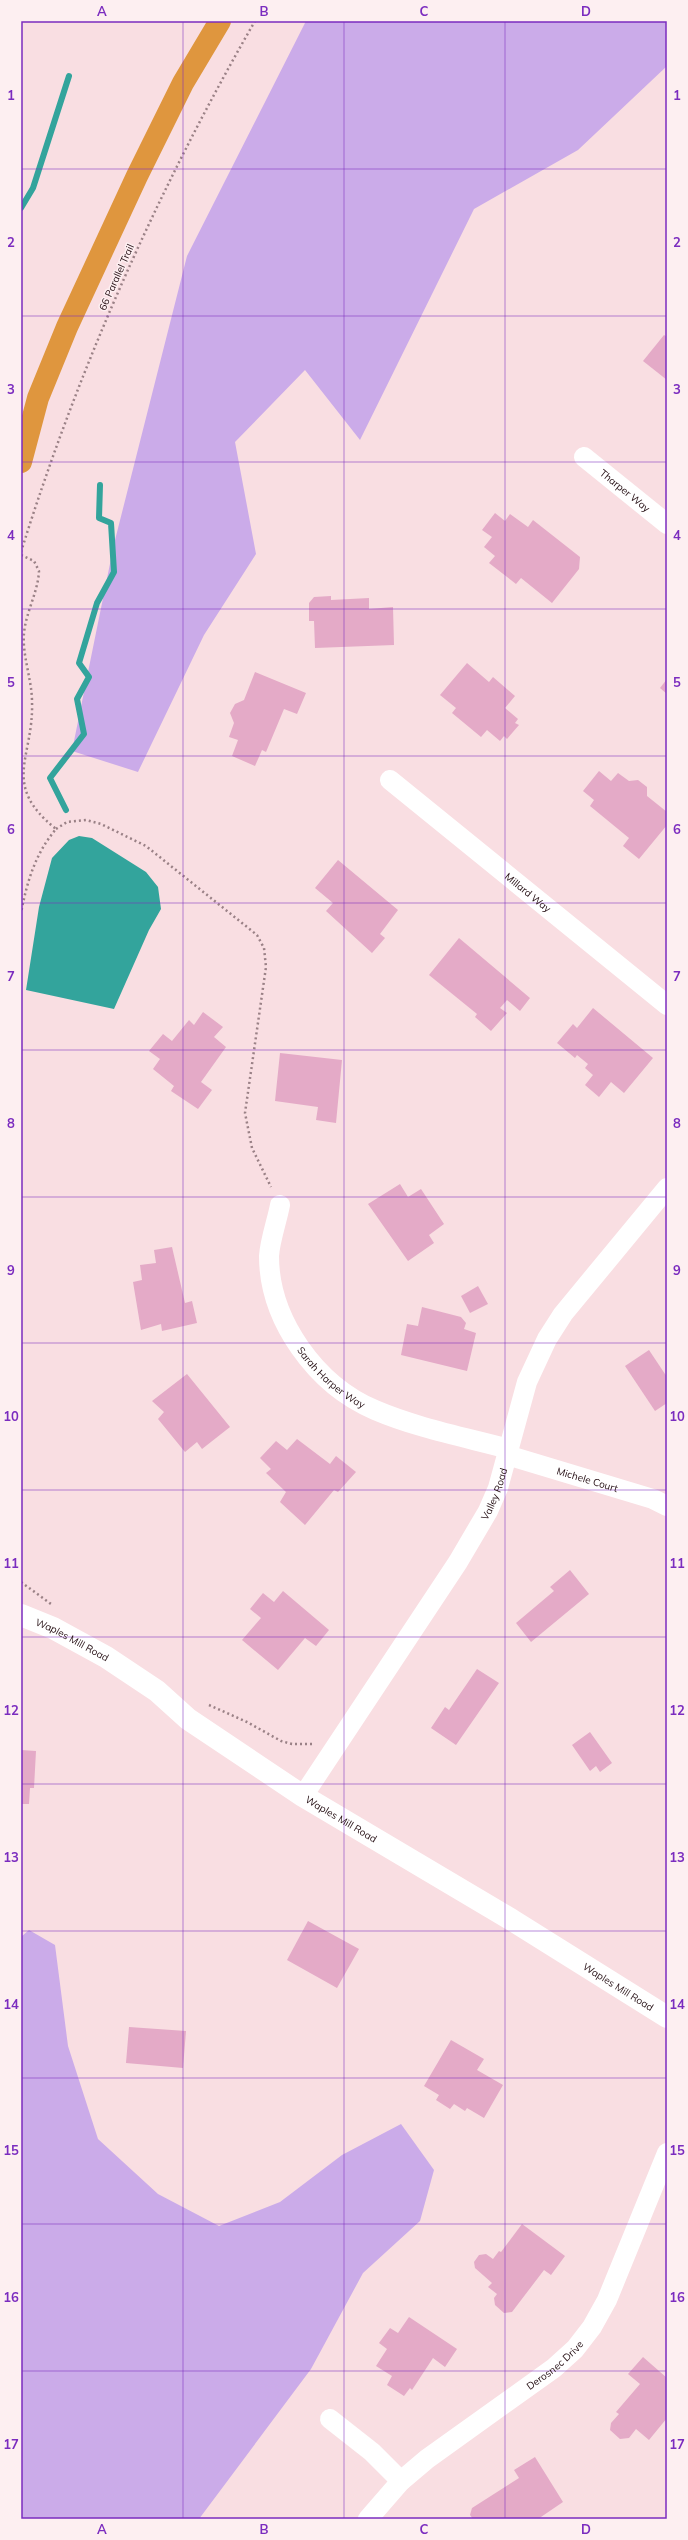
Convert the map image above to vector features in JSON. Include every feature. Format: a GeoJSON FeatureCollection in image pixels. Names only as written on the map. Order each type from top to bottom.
{"type":"FeatureCollection","features":[{"type":"Feature","properties":{"kind":"highway"},"geometry":{"type":"LineString","coordinates":[[21,462],[38,398],[67,327],[179,90],[220,21]]}},
{"type":"Feature","properties":{"kind":"main road","name":"Waples Mill Road"},"geometry":{"type":"LineString","coordinates":[[21,1615],[53,1628],[106,1657],[157,1691],[188,1719],[303,1796],[512,1920],[667,2017]]}},
{"type":"Feature","properties":{"kind":"street","name":"Tharper Way"},"geometry":{"type":"LineString","coordinates":[[584,457],[667,524]]}},
{"type":"Feature","properties":{"kind":"street","name":"Millard Way"},"geometry":{"type":"LineString","coordinates":[[390,780],[667,1005]]}},
{"type":"Feature","properties":{"kind":"street","name":"Valley Road"},"geometry":{"type":"LineString","coordinates":[[303,1796],[458,1562],[488,1511],[498,1488],[527,1382],[547,1339],[563,1314],[667,1188]]}},
{"type":"Feature","properties":{"kind":"street","name":"Sarah Harper Way"},"geometry":{"type":"LineString","coordinates":[[280,1206],[269,1254],[270,1276],[276,1299],[287,1329],[309,1359],[352,1397],[374,1410],[508,1452]]}},
{"type":"Feature","properties":{"kind":"street","name":"Michele Court"},"geometry":{"type":"LineString","coordinates":[[508,1452],[653,1499],[667,1506]]}},
{"type":"Feature","properties":{"kind":"street","name":"Derosnec Drive"},"geometry":{"type":"LineString","coordinates":[[368,2519],[401,2481],[467,2429],[554,2368],[575,2349],[592,2327],[607,2300],[667,2153]]}},
{"type":"Feature","properties":{"kind":"street"},"geometry":{"type":"LineString","coordinates":[[330,2419],[372,2452],[401,2481]]}},
{"type":"Feature","properties":{"kind":"path","name":"66 Parallel Trail"},"geometry":{"type":"LineString","coordinates":[[21,552],[47,468],[117,291],[177,164],[255,21]]}},
{"type":"Feature","properties":{"kind":"path"},"geometry":{"type":"LineString","coordinates":[[21,555],[34,561],[39,571],[24,632],[24,649],[33,707],[23,777],[29,802],[43,819],[56,829]]}},
{"type":"Feature","properties":{"kind":"path"},"geometry":{"type":"LineString","coordinates":[[21,913],[34,864],[43,845],[56,829],[67,822],[86,820],[100,824],[146,846],[257,935],[264,948],[266,967],[245,1119],[252,1148],[280,1206]]}},
{"type":"Feature","properties":{"kind":"shaded area"},"geometry":{"type":"Polygon","coordinates":[[[306,21],[667,21],[667,66],[578,150],[474,209],[360,440],[305,370],[235,442],[256,554],[204,635],[138,772],[72,751],[114,544],[187,256],[306,21]]]}},
{"type":"Feature","properties":{"kind":"shaded area"},"geometry":{"type":"Polygon","coordinates":[[[29,1930],[55,1945],[68,2046],[98,2139],[158,2194],[219,2226],[280,2202],[342,2155],[401,2124],[434,2170],[420,2221],[363,2273],[311,2369],[199,2519],[21,2519],[21,1937],[29,1930]]]}},
{"type":"Feature","properties":{"kind":"water"},"geometry":{"type":"Polygon","coordinates":[[[79,836],[92,838],[146,872],[158,887],[161,909],[149,930],[114,1009],[26,990],[39,907],[52,858],[69,840],[79,836]]]}},
{"type":"Feature","properties":{"kind":"building"},"geometry":{"type":"Polygon","coordinates":[[[664,335],[667,337],[667,380],[643,361],[664,335]]]}},
{"type":"Feature","properties":{"kind":"building"},"geometry":{"type":"Polygon","coordinates":[[[495,513],[505,521],[510,514],[528,527],[533,520],[580,557],[579,569],[552,603],[521,578],[516,584],[489,563],[495,556],[484,547],[492,537],[482,530],[495,513]]]}},
{"type":"Feature","properties":{"kind":"building"},"geometry":{"type":"Polygon","coordinates":[[[331,596],[331,600],[369,598],[369,609],[393,607],[394,645],[315,648],[314,621],[309,621],[309,603],[314,597],[331,596]]]}},
{"type":"Feature","properties":{"kind":"building"},"geometry":{"type":"Polygon","coordinates":[[[467,663],[489,682],[493,677],[515,696],[505,708],[518,719],[515,723],[519,725],[507,739],[504,736],[500,741],[487,730],[481,737],[452,713],[456,708],[440,695],[467,663]]]}},
{"type":"Feature","properties":{"kind":"building"},"geometry":{"type":"Polygon","coordinates":[[[255,672],[306,693],[297,714],[284,709],[266,752],[262,750],[255,766],[232,756],[238,740],[229,737],[234,723],[230,713],[235,704],[244,700],[255,672]]]}},
{"type":"Feature","properties":{"kind":"building"},"geometry":{"type":"Polygon","coordinates":[[[667,679],[667,694],[660,688],[667,679]]]}},
{"type":"Feature","properties":{"kind":"building"},"geometry":{"type":"Polygon","coordinates":[[[599,771],[611,781],[618,773],[629,781],[638,780],[647,787],[647,796],[667,812],[667,825],[639,859],[623,846],[629,838],[590,806],[594,800],[583,791],[599,771]]]}},
{"type":"Feature","properties":{"kind":"building"},"geometry":{"type":"Polygon","coordinates":[[[338,860],[398,910],[380,934],[385,938],[372,953],[326,911],[333,903],[315,888],[338,860]]]}},
{"type":"Feature","properties":{"kind":"building"},"geometry":{"type":"Polygon","coordinates":[[[459,938],[530,998],[520,1011],[507,1000],[500,1008],[507,1013],[491,1031],[475,1017],[477,1014],[429,975],[459,938]]]}},
{"type":"Feature","properties":{"kind":"building"},"geometry":{"type":"Polygon","coordinates":[[[593,1008],[653,1058],[624,1093],[611,1082],[599,1097],[585,1085],[593,1075],[585,1068],[588,1064],[577,1055],[575,1058],[557,1043],[573,1024],[577,1028],[593,1008]]]}},
{"type":"Feature","properties":{"kind":"building"},"geometry":{"type":"Polygon","coordinates":[[[203,1012],[223,1027],[214,1037],[226,1047],[201,1082],[212,1090],[198,1109],[171,1091],[174,1086],[153,1069],[160,1059],[149,1051],[163,1034],[172,1041],[189,1020],[194,1025],[203,1012]]]}},
{"type":"Feature","properties":{"kind":"building"},"geometry":{"type":"Polygon","coordinates":[[[280,1053],[342,1060],[336,1123],[316,1120],[318,1107],[275,1101],[280,1053]]]}},
{"type":"Feature","properties":{"kind":"building"},"geometry":{"type":"Polygon","coordinates":[[[400,1184],[408,1197],[421,1189],[444,1224],[429,1235],[434,1243],[408,1261],[368,1204],[400,1184]]]}},
{"type":"Feature","properties":{"kind":"building"},"geometry":{"type":"Polygon","coordinates":[[[172,1247],[185,1303],[192,1301],[197,1323],[162,1331],[161,1324],[141,1330],[133,1282],[142,1280],[140,1265],[156,1263],[154,1250],[172,1247]]]}},
{"type":"Feature","properties":{"kind":"building"},"geometry":{"type":"Polygon","coordinates":[[[478,1286],[488,1304],[470,1313],[461,1296],[478,1286]]]}},
{"type":"Feature","properties":{"kind":"building"},"geometry":{"type":"Polygon","coordinates":[[[422,1307],[461,1317],[466,1323],[464,1329],[476,1333],[467,1371],[401,1355],[407,1324],[418,1326],[422,1307]]]}},
{"type":"Feature","properties":{"kind":"building"},"geometry":{"type":"Polygon","coordinates":[[[649,1350],[667,1377],[667,1403],[655,1411],[625,1366],[649,1350]]]}},
{"type":"Feature","properties":{"kind":"building"},"geometry":{"type":"Polygon","coordinates":[[[187,1374],[230,1427],[202,1449],[197,1442],[185,1452],[158,1419],[164,1412],[152,1401],[187,1374]]]}},
{"type":"Feature","properties":{"kind":"building"},"geometry":{"type":"Polygon","coordinates":[[[297,1439],[330,1464],[336,1456],[356,1472],[338,1492],[334,1490],[305,1525],[280,1502],[286,1492],[266,1473],[271,1469],[260,1458],[276,1441],[287,1450],[297,1439]]]}},
{"type":"Feature","properties":{"kind":"building"},"geometry":{"type":"Polygon","coordinates":[[[570,1570],[589,1594],[531,1642],[516,1623],[554,1591],[550,1587],[570,1570]]]}},
{"type":"Feature","properties":{"kind":"building"},"geometry":{"type":"Polygon","coordinates":[[[283,1591],[329,1630],[316,1646],[305,1638],[278,1670],[242,1640],[261,1618],[250,1609],[263,1593],[274,1602],[283,1591]]]}},
{"type":"Feature","properties":{"kind":"building"},"geometry":{"type":"Polygon","coordinates":[[[477,1669],[499,1683],[456,1745],[431,1728],[445,1707],[449,1710],[477,1669]]]}},
{"type":"Feature","properties":{"kind":"building"},"geometry":{"type":"Polygon","coordinates":[[[590,1732],[612,1763],[600,1772],[596,1766],[590,1771],[572,1745],[590,1732]]]}},
{"type":"Feature","properties":{"kind":"building"},"geometry":{"type":"Polygon","coordinates":[[[21,1750],[36,1751],[34,1788],[30,1788],[29,1804],[21,1804],[21,1750]]]}},
{"type":"Feature","properties":{"kind":"building"},"geometry":{"type":"Polygon","coordinates":[[[308,1921],[359,1949],[337,1988],[287,1960],[308,1921]]]}},
{"type":"Feature","properties":{"kind":"building"},"geometry":{"type":"Polygon","coordinates":[[[129,2027],[186,2031],[183,2068],[126,2063],[129,2027]]]}},
{"type":"Feature","properties":{"kind":"building"},"geometry":{"type":"Polygon","coordinates":[[[451,2040],[484,2059],[477,2070],[503,2085],[484,2118],[467,2108],[465,2111],[454,2104],[450,2109],[436,2100],[439,2095],[424,2086],[451,2040]]]}},
{"type":"Feature","properties":{"kind":"building"},"geometry":{"type":"Polygon","coordinates":[[[522,2224],[565,2256],[551,2275],[544,2270],[512,2312],[504,2313],[495,2305],[494,2298],[497,2294],[488,2287],[492,2283],[475,2268],[474,2262],[479,2255],[486,2254],[493,2259],[499,2251],[501,2252],[522,2224]]]}},
{"type":"Feature","properties":{"kind":"building"},"geometry":{"type":"Polygon","coordinates":[[[409,2317],[457,2349],[445,2367],[433,2358],[412,2390],[410,2388],[404,2396],[387,2385],[392,2376],[376,2366],[387,2349],[379,2343],[390,2328],[398,2333],[409,2317]]]}},
{"type":"Feature","properties":{"kind":"building"},"geometry":{"type":"Polygon","coordinates":[[[643,2357],[667,2378],[667,2418],[649,2440],[636,2429],[629,2438],[620,2439],[610,2430],[611,2423],[619,2414],[616,2412],[640,2384],[628,2374],[643,2357]]]}},
{"type":"Feature","properties":{"kind":"building"},"geometry":{"type":"Polygon","coordinates":[[[535,2457],[563,2502],[538,2519],[473,2519],[470,2515],[472,2508],[519,2478],[514,2470],[535,2457]]]}},
{"type":"Feature","properties":{"kind":"waterway"},"geometry":{"type":"LineString","coordinates":[[21,208],[33,188],[69,76]]}},
{"type":"Feature","properties":{"kind":"waterway"},"geometry":{"type":"LineString","coordinates":[[66,810],[50,778],[84,734],[77,699],[89,677],[79,663],[97,603],[114,572],[111,523],[99,518],[100,485]]}}]}
